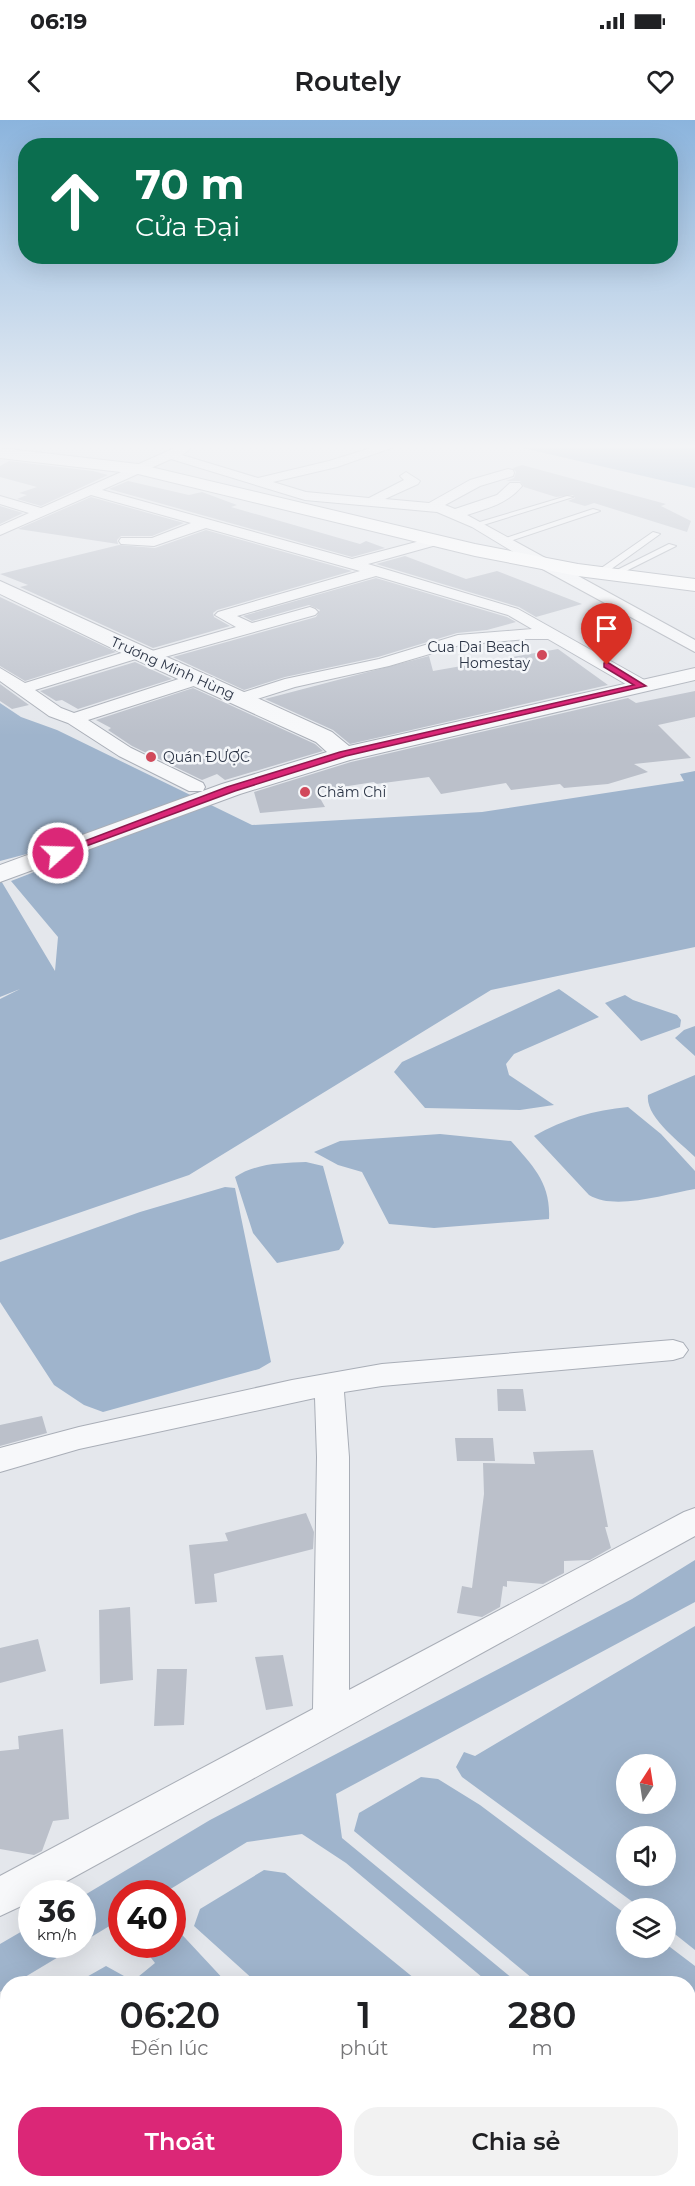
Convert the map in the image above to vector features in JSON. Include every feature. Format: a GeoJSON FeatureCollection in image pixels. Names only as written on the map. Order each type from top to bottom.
{"type":"FeatureCollection","features":[{"type":"Feature","properties":{"kind":"main road"},"geometry":{"type":"LineString","coordinates":[[442,542],[605,574],[695,585]]}},
{"type":"Feature","properties":{"kind":"main road"},"geometry":{"type":"LineString","coordinates":[[584,585],[605,574]]}},
{"type":"Feature","properties":{"kind":"street"},"geometry":{"type":"LineString","coordinates":[[274,542],[513,612],[642,686]]}},
{"type":"Feature","properties":{"kind":"street"},"geometry":{"type":"LineString","coordinates":[[351,564],[430,542]]}},
{"type":"Feature","properties":{"kind":"street"},"geometry":{"type":"LineString","coordinates":[[508,542],[695,646]]}},
{"type":"Feature","properties":{"kind":"street"},"geometry":{"type":"LineString","coordinates":[[248,627],[223,615],[377,571]]}},
{"type":"Feature","properties":{"kind":"street","name":"Trương Minh Hùng"},"geometry":{"type":"LineString","coordinates":[[0,587],[142,655],[324,737],[344,754]]}},
{"type":"Feature","properties":{"kind":"street"},"geometry":{"type":"LineString","coordinates":[[22,689],[142,655],[310,612]]}},
{"type":"Feature","properties":{"kind":"street"},"geometry":{"type":"LineString","coordinates":[[241,699],[291,683],[383,663],[458,640],[526,633],[554,634]]}},
{"type":"Feature","properties":{"kind":"street"},"geometry":{"type":"LineString","coordinates":[[0,673],[55,712],[74,719],[126,752],[196,787]]}},
{"type":"Feature","properties":{"kind":"street"},"geometry":{"type":"LineString","coordinates":[[8,872],[225,791],[344,754],[695,674]]}},
{"type":"Feature","properties":{"kind":"street"},"geometry":{"type":"LineString","coordinates":[[74,719],[197,679]]}},
{"type":"Feature","properties":{"kind":"street"},"geometry":{"type":"LineString","coordinates":[[0,1460],[79,1438],[329,1384],[382,1375],[673,1350]]}},
{"type":"Feature","properties":{"kind":"street"},"geometry":{"type":"LineString","coordinates":[[329,1384],[333,1457],[331,1719]]}},
{"type":"Feature","properties":{"kind":"street"},"geometry":{"type":"LineString","coordinates":[[0,1897],[695,1521]]}},
{"type":"Feature","properties":{"kind":"lane"},"geometry":{"type":"LineString","coordinates":[[605,574],[645,542]]}},
{"type":"Feature","properties":{"kind":"lane"},"geometry":{"type":"LineString","coordinates":[[605,574],[672,546]]}},
{"type":"Feature","properties":{"kind":"water"},"geometry":{"type":"Polygon","coordinates":[[[0,703],[21,717],[57,730],[252,825],[482,812],[684,781],[680,774],[695,771],[695,947],[491,990],[189,1175],[0,1240],[0,999],[20,989],[0,997],[0,879],[55,971],[58,937],[11,881],[55,864],[38,851],[0,861],[0,703]]]}},
{"type":"Feature","properties":{"kind":"water"},"geometry":{"type":"Polygon","coordinates":[[[559,989],[599,1017],[514,1054],[506,1064],[509,1075],[554,1105],[520,1110],[425,1108],[394,1072],[402,1062],[559,989]]]}},
{"type":"Feature","properties":{"kind":"water"},"geometry":{"type":"Polygon","coordinates":[[[625,995],[677,1015],[681,1020],[680,1027],[641,1041],[605,1003],[625,995]]]}},
{"type":"Feature","properties":{"kind":"water"},"geometry":{"type":"Polygon","coordinates":[[[695,1026],[695,1056],[675,1038],[684,1030],[695,1026]]]}},
{"type":"Feature","properties":{"kind":"water"},"geometry":{"type":"Polygon","coordinates":[[[695,1075],[695,1157],[658,1120],[652,1112],[648,1095],[695,1075]]]}},
{"type":"Feature","properties":{"kind":"water"},"geometry":{"type":"Polygon","coordinates":[[[628,1107],[661,1134],[695,1171],[695,1189],[640,1200],[612,1202],[600,1200],[589,1195],[534,1136],[580,1116],[628,1107]]]}},
{"type":"Feature","properties":{"kind":"water"},"geometry":{"type":"Polygon","coordinates":[[[440,1134],[511,1141],[533,1167],[544,1185],[549,1206],[549,1219],[434,1228],[389,1224],[362,1172],[338,1165],[314,1152],[340,1141],[440,1134]]]}},
{"type":"Feature","properties":{"kind":"water"},"geometry":{"type":"Polygon","coordinates":[[[306,1162],[323,1166],[344,1243],[339,1250],[277,1263],[253,1233],[235,1177],[261,1166],[306,1162]]]}},
{"type":"Feature","properties":{"kind":"water"},"geometry":{"type":"Polygon","coordinates":[[[225,1187],[235,1188],[271,1362],[259,1369],[103,1412],[84,1405],[54,1385],[0,1302],[0,1262],[140,1212],[225,1187]]]}},
{"type":"Feature","properties":{"kind":"water"},"geometry":{"type":"Polygon","coordinates":[[[695,1560],[695,1602],[336,1794],[342,1838],[510,1976],[481,1976],[346,1863],[302,1834],[247,1842],[185,1880],[110,1880],[210,1820],[632,1599],[695,1560]]]}},
{"type":"Feature","properties":{"kind":"water"},"geometry":{"type":"Polygon","coordinates":[[[695,1626],[695,1950],[676,1935],[676,1898],[627,1898],[462,1777],[456,1767],[464,1752],[475,1756],[695,1626]]]}},
{"type":"Feature","properties":{"kind":"water"},"geometry":{"type":"Polygon","coordinates":[[[421,1777],[438,1779],[480,1805],[616,1907],[616,1958],[676,1958],[676,1952],[695,1966],[695,1976],[530,1976],[354,1831],[359,1813],[421,1777]]]}},
{"type":"Feature","properties":{"kind":"water"},"geometry":{"type":"Polygon","coordinates":[[[264,1870],[285,1873],[411,1976],[249,1976],[194,1926],[200,1909],[264,1870]]]}},
{"type":"Feature","properties":{"kind":"water"},"geometry":{"type":"Polygon","coordinates":[[[108,1881],[108,1927],[96,1934],[96,1888],[108,1881]]]}},
{"type":"Feature","properties":{"kind":"water"},"geometry":{"type":"Polygon","coordinates":[[[18,1934],[18,1958],[57,1958],[27,1976],[0,1976],[0,1944],[18,1934]]]}},
{"type":"Feature","properties":{"kind":"water"},"geometry":{"type":"Polygon","coordinates":[[[186,1939],[220,1976],[139,1976],[155,1963],[151,1958],[186,1958],[186,1939]]]}},
{"type":"Feature","properties":{"kind":"water"},"geometry":{"type":"Polygon","coordinates":[[[106,1966],[124,1976],[88,1976],[106,1966]]]}},
{"type":"Feature","properties":{"kind":"building"},"geometry":{"type":"Polygon","coordinates":[[[171,542],[250,542],[352,571],[217,610],[213,613],[214,617],[230,626],[153,648],[20,587],[28,585],[0,574],[119,545],[155,548],[171,542]]]}},
{"type":"Feature","properties":{"kind":"building"},"geometry":{"type":"Polygon","coordinates":[[[300,542],[370,542],[385,548],[352,557],[300,542]]]}},
{"type":"Feature","properties":{"kind":"building"},"geometry":{"type":"Polygon","coordinates":[[[405,556],[466,579],[497,571],[582,604],[536,617],[519,607],[376,564],[405,556]]]}},
{"type":"Feature","properties":{"kind":"building"},"geometry":{"type":"Polygon","coordinates":[[[376,578],[507,617],[516,622],[487,630],[457,633],[378,657],[285,677],[244,690],[173,657],[316,617],[320,610],[309,605],[252,621],[243,616],[376,578]]]}},
{"type":"Feature","properties":{"kind":"building"},"geometry":{"type":"Polygon","coordinates":[[[0,597],[116,652],[25,681],[0,666],[0,597]]]}},
{"type":"Feature","properties":{"kind":"building"},"geometry":{"type":"Polygon","coordinates":[[[558,649],[608,685],[350,744],[333,730],[265,699],[429,656],[433,671],[558,649]]]}},
{"type":"Feature","properties":{"kind":"building"},"geometry":{"type":"Polygon","coordinates":[[[135,662],[172,679],[78,709],[62,700],[56,701],[40,691],[135,662]]]}},
{"type":"Feature","properties":{"kind":"building"},"geometry":{"type":"Polygon","coordinates":[[[0,684],[29,705],[12,709],[0,701],[0,684]]]}},
{"type":"Feature","properties":{"kind":"building"},"geometry":{"type":"Polygon","coordinates":[[[193,688],[315,744],[323,751],[225,780],[217,774],[202,780],[132,746],[108,730],[111,728],[96,720],[193,688]]]}},
{"type":"Feature","properties":{"kind":"building"},"geometry":{"type":"Polygon","coordinates":[[[695,691],[695,717],[658,725],[691,758],[634,764],[648,772],[608,784],[564,788],[560,784],[511,790],[506,783],[441,794],[429,777],[376,784],[374,782],[316,791],[325,807],[260,813],[254,792],[351,762],[628,698],[636,703],[695,691]]]}},
{"type":"Feature","properties":{"kind":"building"},"geometry":{"type":"Polygon","coordinates":[[[497,1389],[523,1389],[526,1411],[498,1411],[497,1389]]]}},
{"type":"Feature","properties":{"kind":"building"},"geometry":{"type":"Polygon","coordinates":[[[42,1416],[47,1433],[0,1446],[0,1425],[42,1416]]]}},
{"type":"Feature","properties":{"kind":"building"},"geometry":{"type":"Polygon","coordinates":[[[455,1438],[493,1438],[495,1461],[457,1461],[455,1438]]]}},
{"type":"Feature","properties":{"kind":"building"},"geometry":{"type":"Polygon","coordinates":[[[593,1450],[608,1527],[605,1527],[611,1548],[590,1560],[564,1561],[564,1573],[543,1584],[507,1581],[507,1587],[503,1586],[500,1607],[482,1617],[457,1613],[462,1586],[472,1588],[484,1494],[483,1463],[535,1464],[533,1452],[593,1450]]]}},
{"type":"Feature","properties":{"kind":"building"},"geometry":{"type":"Polygon","coordinates":[[[306,1513],[314,1532],[313,1549],[214,1574],[217,1602],[195,1604],[189,1545],[228,1541],[225,1533],[306,1513]]]}},
{"type":"Feature","properties":{"kind":"building"},"geometry":{"type":"Polygon","coordinates":[[[130,1607],[133,1680],[100,1684],[99,1610],[130,1607]]]}},
{"type":"Feature","properties":{"kind":"building"},"geometry":{"type":"Polygon","coordinates":[[[38,1639],[46,1671],[0,1683],[0,1648],[38,1639]]]}},
{"type":"Feature","properties":{"kind":"building"},"geometry":{"type":"Polygon","coordinates":[[[283,1655],[293,1706],[266,1710],[255,1657],[283,1655]]]}},
{"type":"Feature","properties":{"kind":"building"},"geometry":{"type":"Polygon","coordinates":[[[157,1669],[187,1669],[184,1725],[154,1726],[157,1669]]]}},
{"type":"Feature","properties":{"kind":"building"},"geometry":{"type":"Polygon","coordinates":[[[63,1729],[69,1819],[53,1821],[42,1851],[34,1855],[0,1849],[0,1751],[19,1749],[18,1736],[63,1729]]]}},
{"type":"Feature","properties":{"kind":"place","name":"Cua Dai Beach Homestay"},"geometry":{"type":"Point","coordinates":[542,655]}},
{"type":"Feature","properties":{"kind":"place","name":"Quán ĐƯỢC"},"geometry":{"type":"Point","coordinates":[151,757]}},
{"type":"Feature","properties":{"kind":"place","name":"Chăm Chỉ"},"geometry":{"type":"Point","coordinates":[305,792]}},
{"type":"Feature","properties":{"kind":"route"},"geometry":{"type":"LineString","coordinates":[[58,853],[231,789],[344,754],[642,686],[607,665]]}}]}
